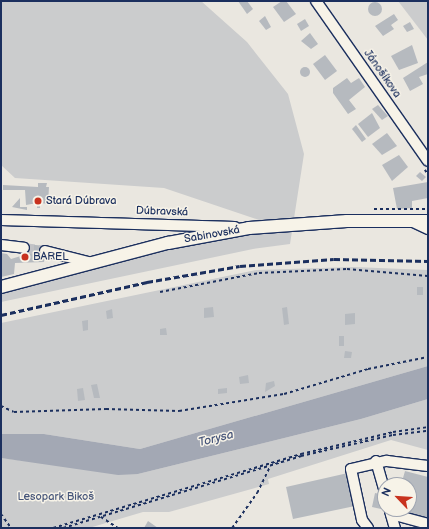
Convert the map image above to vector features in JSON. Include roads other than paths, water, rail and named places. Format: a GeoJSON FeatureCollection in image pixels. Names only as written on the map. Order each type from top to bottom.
{"type":"FeatureCollection","features":[{"type":"Feature","properties":{"kind":"main road","name":"Sabinovská"},"geometry":{"type":"LineString","coordinates":[[1,287],[168,243],[249,228],[315,222],[428,221]]}},
{"type":"Feature","properties":{"kind":"street","name":"Jánošíkova"},"geometry":{"type":"LineString","coordinates":[[316,1],[428,160]]}},
{"type":"Feature","properties":{"kind":"street","name":"Dúbravská"},"geometry":{"type":"LineString","coordinates":[[1,220],[249,228]]}},
{"type":"Feature","properties":{"kind":"street"},"geometry":{"type":"LineString","coordinates":[[410,220],[428,228]]}},
{"type":"Feature","properties":{"kind":"street"},"geometry":{"type":"LineString","coordinates":[[1,245],[24,248]]}},
{"type":"Feature","properties":{"kind":"street"},"geometry":{"type":"LineString","coordinates":[[45,250],[92,263]]}},
{"type":"Feature","properties":{"kind":"street"},"geometry":{"type":"LineString","coordinates":[[376,461],[380,477]]}},
{"type":"Feature","properties":{"kind":"street"},"geometry":{"type":"LineString","coordinates":[[368,528],[362,520],[351,470],[376,461],[412,462],[428,466]]}},
{"type":"Feature","properties":{"kind":"street"},"geometry":{"type":"LineString","coordinates":[[392,517],[395,528]]}},
{"type":"Feature","properties":{"kind":"street"},"geometry":{"type":"LineString","coordinates":[[402,517],[422,525]]}},
{"type":"Feature","properties":{"kind":"water","name":"Torysa"},"geometry":{"type":"Polygon","coordinates":[[[428,366],[428,399],[361,419],[138,474],[118,475],[1,458],[1,434],[44,434],[140,449],[428,366]]]}},
{"type":"Feature","properties":{"kind":"tunnel"},"geometry":{"type":"LineString","coordinates":[[24,248],[45,251]]}},
{"type":"Feature","properties":{"kind":"railway"},"geometry":{"type":"LineString","coordinates":[[1,315],[147,282],[240,266],[334,259],[428,261]]}},
{"type":"Feature","properties":{"kind":"place","name":"Stará Dúbrava"},"geometry":{"type":"Point","coordinates":[38,201]}},
{"type":"Feature","properties":{"kind":"place","name":"BAREL"},"geometry":{"type":"Point","coordinates":[25,257]}},
{"type":"Feature","properties":{"kind":"park label","name":"Lesopark Bikoš"},"geometry":{"type":"Point","coordinates":[56,497]}}]}
